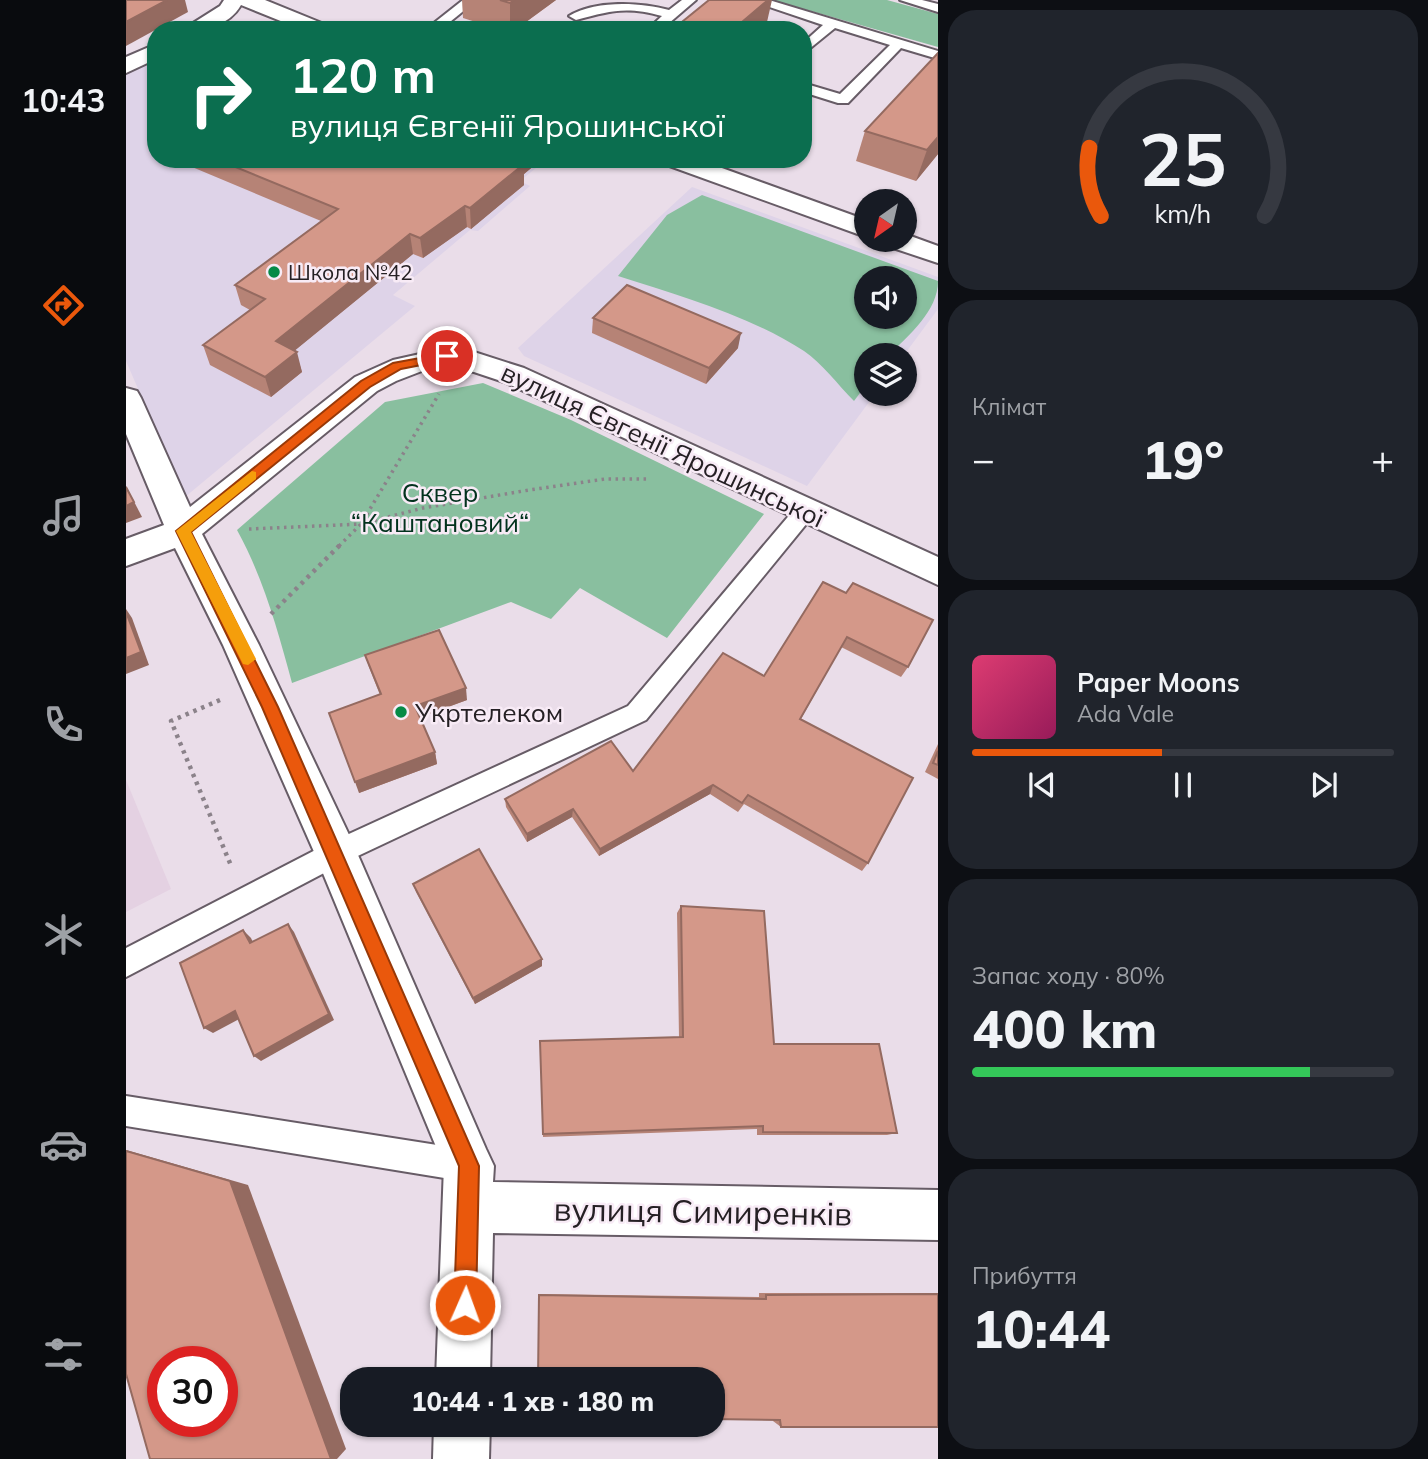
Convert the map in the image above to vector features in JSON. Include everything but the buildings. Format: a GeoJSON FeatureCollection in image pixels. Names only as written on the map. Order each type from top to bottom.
{"type":"FeatureCollection","features":[{"type":"Feature","properties":{"kind":"street"},"geometry":{"type":"LineString","coordinates":[[208,21],[228,10],[234,0]]}},
{"type":"Feature","properties":{"kind":"street"},"geometry":{"type":"LineString","coordinates":[[247,0],[300,21]]}},
{"type":"Feature","properties":{"kind":"street"},"geometry":{"type":"LineString","coordinates":[[126,66],[147,55]]}},
{"type":"Feature","properties":{"kind":"street"},"geometry":{"type":"LineString","coordinates":[[698,168],[854,225]]}},
{"type":"Feature","properties":{"kind":"street"},"geometry":{"type":"LineString","coordinates":[[917,248],[938,255]]}},
{"type":"Feature","properties":{"kind":"street","name":"вулиця Євгенії Ярошинської"},"geometry":{"type":"LineString","coordinates":[[126,553],[183,531],[366,384],[397,366],[447,356],[514,374],[938,572]]}},
{"type":"Feature","properties":{"kind":"street"},"geometry":{"type":"LineString","coordinates":[[126,397],[183,531],[250,664],[336,853],[469,1186],[463,1367]]}},
{"type":"Feature","properties":{"kind":"street","name":"вулиця Симиренків"},"geometry":{"type":"LineString","coordinates":[[469,1186],[938,1215]]}},
{"type":"Feature","properties":{"kind":"street"},"geometry":{"type":"LineString","coordinates":[[461,1459],[462,1437]]}},
{"type":"Feature","properties":{"kind":"lane"},"geometry":{"type":"LineString","coordinates":[[443,21],[471,0]]}},
{"type":"Feature","properties":{"kind":"lane"},"geometry":{"type":"LineString","coordinates":[[664,21],[690,0]]}},
{"type":"Feature","properties":{"kind":"lane"},"geometry":{"type":"LineString","coordinates":[[755,0],[938,55]]}},
{"type":"Feature","properties":{"kind":"lane"},"geometry":{"type":"LineString","coordinates":[[906,0],[938,8]]}},
{"type":"Feature","properties":{"kind":"lane"},"geometry":{"type":"LineString","coordinates":[[576,16],[594,4],[628,2],[671,15]]}},
{"type":"Feature","properties":{"kind":"lane"},"geometry":{"type":"LineString","coordinates":[[812,42],[833,23]]}},
{"type":"Feature","properties":{"kind":"lane"},"geometry":{"type":"LineString","coordinates":[[812,90],[843,100],[900,42]]}},
{"type":"Feature","properties":{"kind":"lane"},"geometry":{"type":"LineString","coordinates":[[126,963],[336,853],[637,713],[805,511]]}},
{"type":"Feature","properties":{"kind":"lane"},"geometry":{"type":"LineString","coordinates":[[126,1111],[469,1186]]}},
{"type":"Feature","properties":{"kind":"path"},"geometry":{"type":"LineString","coordinates":[[245,901],[171,721],[250,664],[361,524],[442,390]]}},
{"type":"Feature","properties":{"kind":"path"},"geometry":{"type":"LineString","coordinates":[[242,530],[361,524],[423,508],[542,488],[605,479],[660,480]]}},
{"type":"Feature","properties":{"kind":"shaded area","name":"Школа №42"},"geometry":{"type":"Polygon","coordinates":[[[147,62],[147,168],[536,168],[520,181],[530,186],[478,231],[470,230],[393,295],[415,306],[185,497],[126,361],[126,73],[147,62]]]}},
{"type":"Feature","properties":{"kind":"shaded area"},"geometry":{"type":"Polygon","coordinates":[[[692,187],[854,246],[854,252],[870,252],[908,266],[854,266],[854,329],[917,329],[917,269],[938,277],[938,309],[913,343],[854,343],[854,406],[866,406],[807,486],[524,356],[518,348],[692,187]]]}},
{"type":"Feature","properties":{"kind":"shaded area"},"geometry":{"type":"Polygon","coordinates":[[[126,780],[171,889],[126,912],[126,780]]]}},
{"type":"Feature","properties":{"kind":"green space"},"geometry":{"type":"Polygon","coordinates":[[[772,0],[887,0],[938,14],[938,47],[772,0]]]}},
{"type":"Feature","properties":{"kind":"green space"},"geometry":{"type":"Polygon","coordinates":[[[702,195],[897,266],[854,266],[854,329],[915,329],[901,343],[854,343],[854,401],[817,362],[782,338],[737,317],[618,276],[667,215],[702,195]]]}},
{"type":"Feature","properties":{"kind":"green space"},"geometry":{"type":"Polygon","coordinates":[[[917,273],[938,281],[933,302],[917,326],[917,273]]]}},
{"type":"Feature","properties":{"kind":"green space","name":"Сквер “Каштановий“"},"geometry":{"type":"Polygon","coordinates":[[[483,383],[571,420],[764,514],[667,638],[580,588],[551,619],[511,602],[292,683],[262,585],[237,530],[385,402],[483,383]]]}},
{"type":"Feature","properties":{"kind":"slow traffic"},"geometry":{"type":"LineString","coordinates":[[248,659],[183,531],[252,476]]}},
{"type":"Feature","properties":{"kind":"place","name":"Школа №42"},"geometry":{"type":"Point","coordinates":[274,272]}},
{"type":"Feature","properties":{"kind":"place","name":"Укртелеком"},"geometry":{"type":"Point","coordinates":[401,712]}},
{"type":"Feature","properties":{"kind":"route"},"geometry":{"type":"LineString","coordinates":[[447,356],[397,366],[366,384],[183,531],[241,645],[336,853],[469,1166],[465,1305]]}}]}
